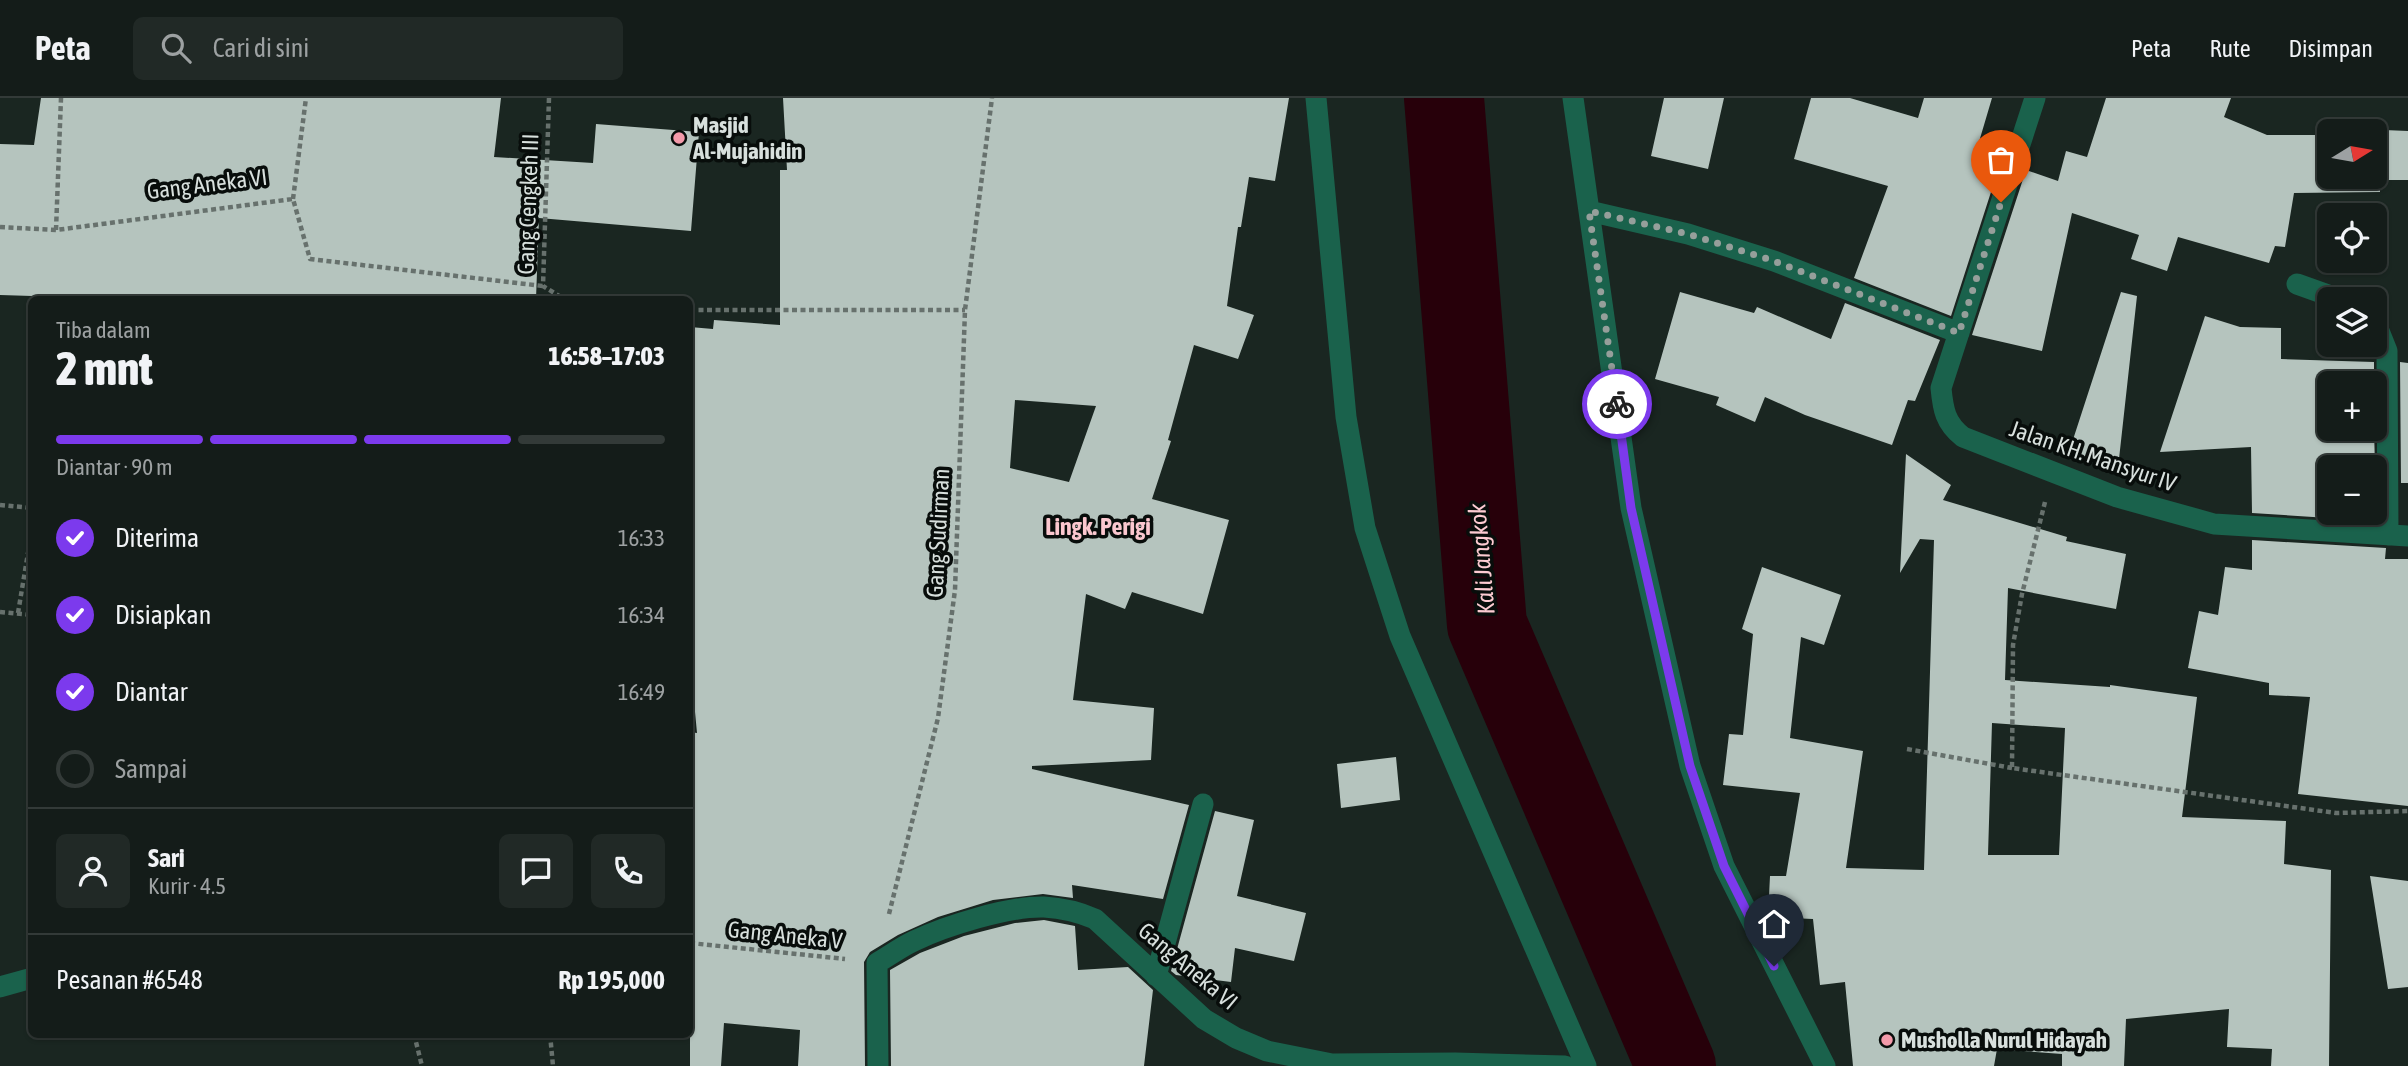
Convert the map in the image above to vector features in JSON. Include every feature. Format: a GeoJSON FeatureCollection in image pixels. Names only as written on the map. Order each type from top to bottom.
{"type":"FeatureCollection","features":[{"type":"Feature","properties":{"kind":"street"},"geometry":{"type":"LineString","coordinates":[[1316,98],[1346,417],[1365,528],[1400,636],[1586,1066]]}},
{"type":"Feature","properties":{"kind":"street"},"geometry":{"type":"LineString","coordinates":[[1573,98],[1631,508],[1690,766],[1724,866],[1825,1066]]}},
{"type":"Feature","properties":{"kind":"street"},"geometry":{"type":"LineString","coordinates":[[1589,211],[1688,234],[1774,261],[1959,333],[2035,98]]}},
{"type":"Feature","properties":{"kind":"street"},"geometry":{"type":"LineString","coordinates":[[2297,284],[2317,291]]}},
{"type":"Feature","properties":{"kind":"street","name":"Jalan KH. Mansyur IV"},"geometry":{"type":"LineString","coordinates":[[1959,333],[1941,388],[1943,411],[1951,427],[1962,437],[2117,497],[2214,524],[2398,536]]}},
{"type":"Feature","properties":{"kind":"street"},"geometry":{"type":"LineString","coordinates":[[2386,357],[2398,536]]}},
{"type":"Feature","properties":{"kind":"street"},"geometry":{"type":"LineString","coordinates":[[1156,976],[1203,804]]}},
{"type":"Feature","properties":{"kind":"street","name":"Gang Aneka VI"},"geometry":{"type":"LineString","coordinates":[[877,963],[914,941],[967,922],[1042,907],[1076,911],[1096,919],[1204,1019],[1236,1038],[1267,1051],[1332,1064],[1566,1066]]}},
{"type":"Feature","properties":{"kind":"street"},"geometry":{"type":"LineString","coordinates":[[877,963],[878,1066]]}},
{"type":"Feature","properties":{"kind":"street"},"geometry":{"type":"LineString","coordinates":[[0,988],[28,979]]}},
{"type":"Feature","properties":{"kind":"path"},"geometry":{"type":"LineString","coordinates":[[56,230],[61,98]]}},
{"type":"Feature","properties":{"kind":"path"},"geometry":{"type":"LineString","coordinates":[[293,199],[306,98]]}},
{"type":"Feature","properties":{"kind":"path","name":"Gang Cengkeh III"},"geometry":{"type":"LineString","coordinates":[[548,98],[543,286],[559,296]]}},
{"type":"Feature","properties":{"kind":"path","name":"Gang Sudirman"},"geometry":{"type":"LineString","coordinates":[[877,963],[938,718],[955,590],[965,310],[992,98]]}},
{"type":"Feature","properties":{"kind":"path","name":"Gang Aneka VI"},"geometry":{"type":"LineString","coordinates":[[0,227],[56,230],[293,199],[310,259],[543,286]]}},
{"type":"Feature","properties":{"kind":"path"},"geometry":{"type":"LineString","coordinates":[[693,310],[965,310]]}},
{"type":"Feature","properties":{"kind":"path"},"geometry":{"type":"LineString","coordinates":[[2012,768],[2013,645],[2022,594],[2052,472]]}},
{"type":"Feature","properties":{"kind":"path"},"geometry":{"type":"LineString","coordinates":[[0,505],[28,508]]}},
{"type":"Feature","properties":{"kind":"path"},"geometry":{"type":"LineString","coordinates":[[18,613],[28,553]]}},
{"type":"Feature","properties":{"kind":"path"},"geometry":{"type":"LineString","coordinates":[[0,612],[28,614]]}},
{"type":"Feature","properties":{"kind":"path"},"geometry":{"type":"LineString","coordinates":[[1907,749],[2012,768],[2336,813],[2408,811]]}},
{"type":"Feature","properties":{"kind":"path","name":"Gang Aneka V"},"geometry":{"type":"LineString","coordinates":[[693,943],[877,963]]}},
{"type":"Feature","properties":{"kind":"path"},"geometry":{"type":"LineString","coordinates":[[415,1038],[422,1066]]}},
{"type":"Feature","properties":{"kind":"path"},"geometry":{"type":"LineString","coordinates":[[550,1038],[553,1066]]}},
{"type":"Feature","properties":{"kind":"building"},"geometry":{"type":"Polygon","coordinates":[[[41,98],[501,98],[494,157],[593,163],[596,124],[699,132],[691,231],[539,218],[536,296],[0,295],[0,144],[34,145],[41,98]]]}},
{"type":"Feature","properties":{"kind":"building"},"geometry":{"type":"Polygon","coordinates":[[[783,98],[1289,98],[1275,181],[1249,177],[1241,227],[1238,227],[1227,306],[1254,315],[1238,359],[1194,345],[1168,440],[1171,441],[1152,499],[1229,520],[1203,614],[1132,592],[1125,609],[1086,594],[1073,700],[1154,708],[1151,760],[1032,766],[1032,769],[1189,805],[1163,899],[1072,885],[1073,898],[1043,894],[993,900],[938,917],[898,935],[870,952],[864,962],[865,1066],[798,1066],[800,1030],[724,1023],[721,1066],[690,1066],[690,1038],[693,1038],[693,732],[697,733],[693,691],[693,327],[713,329],[714,320],[780,325],[780,170],[787,170],[783,98]],[[1015,400],[1010,468],[1069,482],[1096,406],[1015,400]]]}},
{"type":"Feature","properties":{"kind":"building"},"geometry":{"type":"Polygon","coordinates":[[[1664,98],[1724,98],[1708,169],[1651,156],[1664,98]]]}},
{"type":"Feature","properties":{"kind":"building"},"geometry":{"type":"Polygon","coordinates":[[[1811,98],[1850,98],[1918,118],[1924,98],[1992,98],[1976,152],[2001,161],[1951,316],[1854,278],[1888,186],[1794,159],[1811,98]]]}},
{"type":"Feature","properties":{"kind":"building"},"geometry":{"type":"Polygon","coordinates":[[[2106,98],[2231,98],[2224,117],[2267,135],[2317,135],[2317,189],[2380,189],[2380,192],[2294,193],[2285,247],[2275,246],[2269,263],[2178,237],[2167,271],[2131,259],[2139,235],[2072,213],[2042,351],[1972,335],[2026,170],[2058,181],[2066,151],[2087,157],[2106,98]]]}},
{"type":"Feature","properties":{"kind":"building"},"geometry":{"type":"Polygon","coordinates":[[[2387,130],[2408,131],[2408,180],[2387,180],[2387,130]]]}},
{"type":"Feature","properties":{"kind":"building"},"geometry":{"type":"Polygon","coordinates":[[[1680,292],[1754,313],[1757,307],[1831,339],[1845,303],[1940,340],[1915,401],[1908,400],[1892,445],[1805,415],[1765,397],[1755,422],[1716,405],[1719,397],[1655,379],[1680,292]]]}},
{"type":"Feature","properties":{"kind":"building"},"geometry":{"type":"Polygon","coordinates":[[[2121,292],[2137,296],[2119,459],[2068,455],[2121,292]]]}},
{"type":"Feature","properties":{"kind":"building"},"geometry":{"type":"Polygon","coordinates":[[[2205,316],[2240,327],[2281,328],[2281,359],[2374,362],[2374,371],[2317,371],[2317,441],[2374,441],[2375,455],[2317,455],[2317,517],[2252,513],[2251,447],[2160,452],[2205,316]]]}},
{"type":"Feature","properties":{"kind":"building"},"geometry":{"type":"Polygon","coordinates":[[[2400,362],[2408,363],[2408,483],[2401,483],[2400,362]]]}},
{"type":"Feature","properties":{"kind":"building"},"geometry":{"type":"Polygon","coordinates":[[[1906,454],[1951,485],[1943,500],[2067,537],[2066,541],[2126,554],[2116,609],[2008,588],[2005,680],[2110,685],[2197,697],[2182,817],[2286,821],[2284,864],[2331,870],[2329,1066],[2271,1066],[2272,1049],[2227,1047],[2229,1009],[2126,1019],[2124,1066],[2062,1066],[2062,1054],[1997,1049],[1994,1066],[1853,1066],[1845,982],[1820,985],[1813,919],[1768,917],[1770,876],[1786,876],[1800,793],[1723,785],[1729,734],[1743,735],[1753,634],[1742,629],[1762,567],[1841,595],[1824,645],[1801,637],[1790,738],[1863,751],[1846,868],[1924,870],[1934,540],[1920,539],[1900,573],[1906,454]],[[1992,723],[1988,855],[2059,855],[2065,728],[1992,723]]]}},
{"type":"Feature","properties":{"kind":"building"},"geometry":{"type":"Polygon","coordinates":[[[2252,540],[2386,548],[2385,559],[2408,559],[2408,806],[2298,794],[2310,697],[2269,695],[2269,683],[2188,668],[2199,611],[2218,615],[2225,567],[2252,570],[2252,540]]]}},
{"type":"Feature","properties":{"kind":"building"},"geometry":{"type":"Polygon","coordinates":[[[1396,757],[1400,800],[1341,808],[1337,764],[1396,757]]]}},
{"type":"Feature","properties":{"kind":"building"},"geometry":{"type":"Polygon","coordinates":[[[1215,811],[1254,820],[1237,896],[1306,913],[1294,961],[1235,948],[1231,982],[1176,975],[1171,971],[1215,811]]]}},
{"type":"Feature","properties":{"kind":"building"},"geometry":{"type":"Polygon","coordinates":[[[2370,876],[2408,881],[2408,987],[2388,989],[2370,876]]]}},
{"type":"Feature","properties":{"kind":"building"},"geometry":{"type":"Polygon","coordinates":[[[1044,920],[1075,926],[1078,970],[1128,967],[1153,990],[1144,1066],[891,1066],[890,970],[920,953],[964,936],[1015,923],[1044,920]]]}},
{"type":"Feature","properties":{"kind":"waterway","name":"Kali Jangkok"},"geometry":{"type":"LineString","coordinates":[[1444,98],[1487,625],[1676,1066]]}},
{"type":"Feature","properties":{"kind":"way so far"},"geometry":{"type":"LineString","coordinates":[[1617,404],[1589,211],[1688,234],[1774,261],[1959,333],[2001,202]]}},
{"type":"Feature","properties":{"kind":"place","name":"Masjid Al-Mujahidin"},"geometry":{"type":"Point","coordinates":[679,138]}},
{"type":"Feature","properties":{"kind":"place","name":"Musholla Nurul Hidayah"},"geometry":{"type":"Point","coordinates":[1887,1040]}},
{"type":"Feature","properties":{"kind":"district","name":"Lingk. Perigi"},"geometry":{"type":"Point","coordinates":[1098,527]}},
{"type":"Feature","properties":{"kind":"route"},"geometry":{"type":"LineString","coordinates":[[1617,404],[1631,508],[1690,766],[1724,866],[1774,966]]}}]}
